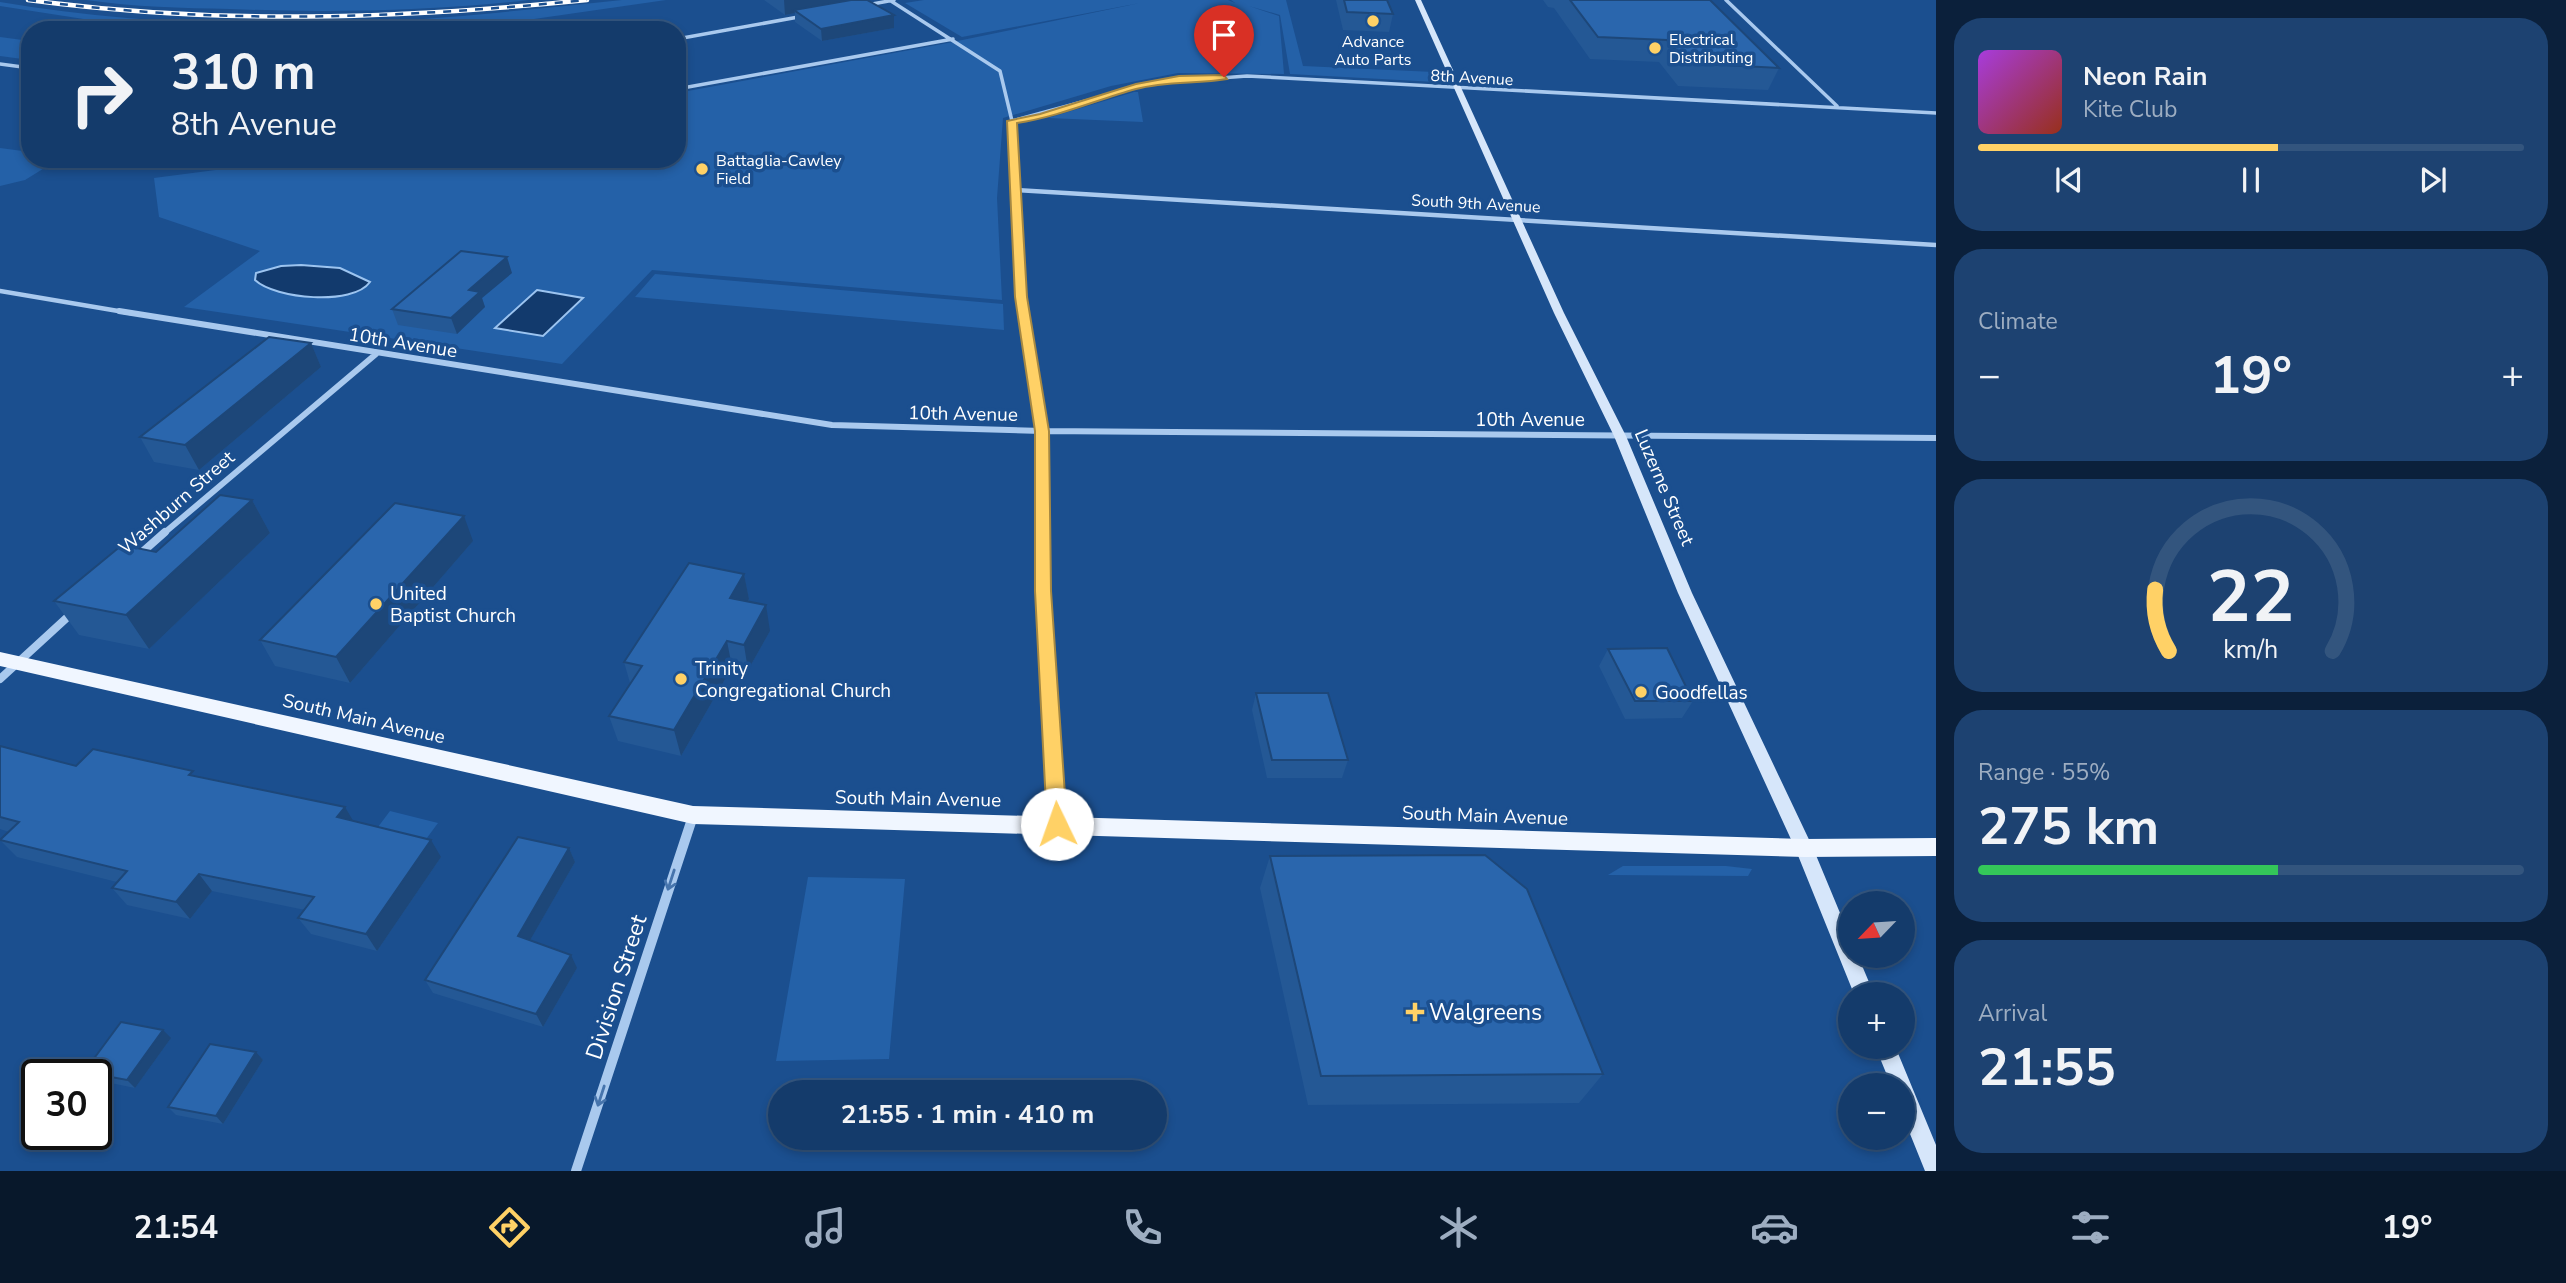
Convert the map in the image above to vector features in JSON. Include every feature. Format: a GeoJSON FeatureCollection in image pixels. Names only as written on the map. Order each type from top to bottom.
{"type":"FeatureCollection","features":[{"type":"Feature","properties":{"kind":"main road","name":"South Main Avenue"},"geometry":{"type":"LineString","coordinates":[[8,661],[693,815],[1804,848],[1936,847]]}},
{"type":"Feature","properties":{"kind":"street"},"geometry":{"type":"LineString","coordinates":[[859,6],[893,0],[1000,71],[1012,121],[1021,297],[1042,431],[1043,591],[1057,824]]}},
{"type":"Feature","properties":{"kind":"street","name":"Luzerne Street"},"geometry":{"type":"LineString","coordinates":[[1418,0],[1559,313],[1620,436],[1685,593],[1804,848],[1859,982]]}},
{"type":"Feature","properties":{"kind":"street"},"geometry":{"type":"LineString","coordinates":[[1726,0],[1837,106]]}},
{"type":"Feature","properties":{"kind":"street"},"geometry":{"type":"LineString","coordinates":[[686,37],[804,16]]}},
{"type":"Feature","properties":{"kind":"street"},"geometry":{"type":"LineString","coordinates":[[686,87],[954,39]]}},
{"type":"Feature","properties":{"kind":"street"},"geometry":{"type":"LineString","coordinates":[[0,64],[21,67]]}},
{"type":"Feature","properties":{"kind":"street","name":"8th Avenue"},"geometry":{"type":"LineString","coordinates":[[1012,121],[1042,117],[1136,86],[1179,79],[1247,76],[1936,113]]}},
{"type":"Feature","properties":{"kind":"street","name":"South 9th Avenue"},"geometry":{"type":"LineString","coordinates":[[1014,190],[1936,245]]}},
{"type":"Feature","properties":{"kind":"street","name":"10th Avenue"},"geometry":{"type":"LineString","coordinates":[[0,291],[376,354],[832,425],[1042,431],[1936,438]]}},
{"type":"Feature","properties":{"kind":"street","name":"Washburn Street"},"geometry":{"type":"LineString","coordinates":[[135,558],[376,354]]}},
{"type":"Feature","properties":{"kind":"street"},"geometry":{"type":"LineString","coordinates":[[0,678],[8,661],[76,610]]}},
{"type":"Feature","properties":{"kind":"street","name":"Division Street"},"geometry":{"type":"LineString","coordinates":[[576,1171],[693,815]]}},
{"type":"Feature","properties":{"kind":"street"},"geometry":{"type":"LineString","coordinates":[[1915,1118],[1936,1171]]}},
{"type":"Feature","properties":{"kind":"shaded area"},"geometry":{"type":"Polygon","coordinates":[[[86,0],[529,0],[417,9],[305,11],[158,7],[86,0]]]}},
{"type":"Feature","properties":{"kind":"shaded area"},"geometry":{"type":"Polygon","coordinates":[[[622,0],[666,0],[534,19],[396,21],[622,0]]]}},
{"type":"Feature","properties":{"kind":"shaded area"},"geometry":{"type":"Polygon","coordinates":[[[924,0],[1228,0],[1235,3],[1231,0],[1286,0],[1303,66],[1434,72],[1436,82],[1290,74],[1280,15],[1249,6],[1279,16],[1284,74],[1178,73],[1111,86],[1003,118],[997,198],[1002,300],[652,270],[562,364],[184,307],[260,251],[159,217],[154,178],[231,168],[686,168],[686,91],[948,43],[1140,3],[962,37],[905,3],[924,0]]]}},
{"type":"Feature","properties":{"kind":"shaded area"},"geometry":{"type":"Polygon","coordinates":[[[0,2],[41,8],[164,21],[90,20],[0,6],[0,2]]]}},
{"type":"Feature","properties":{"kind":"shaded area"},"geometry":{"type":"Polygon","coordinates":[[[0,37],[21,40],[21,59],[0,56],[0,37]]]}},
{"type":"Feature","properties":{"kind":"shaded area"},"geometry":{"type":"Polygon","coordinates":[[[1138,92],[1143,122],[1048,118],[1138,92]]]}},
{"type":"Feature","properties":{"kind":"shaded area"},"geometry":{"type":"Polygon","coordinates":[[[0,148],[21,151],[21,168],[44,168],[25,180],[0,186],[0,148]]]}},
{"type":"Feature","properties":{"kind":"shaded area"},"geometry":{"type":"Polygon","coordinates":[[[281,266],[340,268],[370,282],[361,290],[348,294],[314,297],[279,292],[255,280],[256,273],[281,266]]]}},
{"type":"Feature","properties":{"kind":"shaded area"},"geometry":{"type":"Polygon","coordinates":[[[655,274],[1003,304],[1004,330],[635,297],[655,274]]]}},
{"type":"Feature","properties":{"kind":"shaded area"},"geometry":{"type":"Polygon","coordinates":[[[537,290],[583,298],[543,336],[495,328],[537,290]]]}},
{"type":"Feature","properties":{"kind":"shaded area"},"geometry":{"type":"Polygon","coordinates":[[[390,811],[438,823],[418,850],[357,855],[390,811]]]}},
{"type":"Feature","properties":{"kind":"shaded area"},"geometry":{"type":"Polygon","coordinates":[[[1623,866],[1726,866],[1752,869],[1748,876],[1608,875],[1623,866]]]}},
{"type":"Feature","properties":{"kind":"shaded area"},"geometry":{"type":"Polygon","coordinates":[[[808,877],[905,879],[889,1059],[776,1061],[808,877]]]}},
{"type":"Feature","properties":{"kind":"building"},"geometry":{"type":"Polygon","coordinates":[[[851,0],[867,0],[894,15],[821,29],[794,10],[851,0]]]}},
{"type":"Feature","properties":{"kind":"building"},"geometry":{"type":"Polygon","coordinates":[[[1344,0],[1387,0],[1393,14],[1347,12],[1344,0]]]}},
{"type":"Feature","properties":{"kind":"building"},"geometry":{"type":"Polygon","coordinates":[[[1570,0],[1710,0],[1779,68],[1687,63],[1667,40],[1598,37],[1570,0]]]}},
{"type":"Feature","properties":{"kind":"building"},"geometry":{"type":"Polygon","coordinates":[[[461,251],[507,257],[469,290],[480,292],[451,318],[392,309],[461,251]]]}},
{"type":"Feature","properties":{"kind":"building"},"geometry":{"type":"Polygon","coordinates":[[[269,337],[311,343],[185,445],[140,437],[269,337]]]}},
{"type":"Feature","properties":{"kind":"building"},"geometry":{"type":"Polygon","coordinates":[[[220,495],[252,500],[126,615],[54,601],[122,545],[156,552],[220,495]]]}},
{"type":"Feature","properties":{"kind":"building"},"geometry":{"type":"Polygon","coordinates":[[[395,503],[464,516],[336,657],[260,640],[395,503]]]}},
{"type":"Feature","properties":{"kind":"building","name":"Trinity Congregational Church"},"geometry":{"type":"Polygon","coordinates":[[[689,563],[744,574],[730,598],[766,605],[744,645],[727,641],[674,730],[609,716],[642,666],[624,662],[689,563]]]}},
{"type":"Feature","properties":{"kind":"building"},"geometry":{"type":"Polygon","coordinates":[[[1667,648],[1693,701],[1635,701],[1608,649],[1667,648]]]}},
{"type":"Feature","properties":{"kind":"building"},"geometry":{"type":"Polygon","coordinates":[[[1256,693],[1328,693],[1348,760],[1272,760],[1256,693]]]}},
{"type":"Feature","properties":{"kind":"building"},"geometry":{"type":"Polygon","coordinates":[[[0,746],[76,766],[93,749],[193,771],[189,775],[345,807],[337,817],[431,840],[366,934],[298,918],[314,897],[199,874],[176,902],[112,888],[127,871],[0,840],[19,822],[0,817],[0,746]]]}},
{"type":"Feature","properties":{"kind":"building"},"geometry":{"type":"Polygon","coordinates":[[[518,837],[569,848],[518,936],[571,955],[536,1014],[425,980],[518,837]]]}},
{"type":"Feature","properties":{"kind":"building","name":"Walgreens"},"geometry":{"type":"Polygon","coordinates":[[[1485,855],[1527,889],[1603,1074],[1321,1076],[1270,856],[1485,855]]]}},
{"type":"Feature","properties":{"kind":"building"},"geometry":{"type":"Polygon","coordinates":[[[121,1022],[163,1030],[127,1080],[112,1077],[112,1059],[94,1059],[121,1022]]]}},
{"type":"Feature","properties":{"kind":"building"},"geometry":{"type":"Polygon","coordinates":[[[210,1044],[256,1052],[216,1116],[168,1107],[210,1044]]]}},
{"type":"Feature","properties":{"kind":"railway"},"geometry":{"type":"LineString","coordinates":[[28,0],[99,8],[238,16],[446,12],[587,0]]}},
{"type":"Feature","properties":{"kind":"place","name":"Advance Auto Parts"},"geometry":{"type":"Point","coordinates":[1373,21]}},
{"type":"Feature","properties":{"kind":"place","name":"Electrical Distributing"},"geometry":{"type":"Point","coordinates":[1655,48]}},
{"type":"Feature","properties":{"kind":"place","name":"Battaglia-Cawley Field"},"geometry":{"type":"Point","coordinates":[702,169]}},
{"type":"Feature","properties":{"kind":"place","name":"United Baptist Church"},"geometry":{"type":"Point","coordinates":[376,604]}},
{"type":"Feature","properties":{"kind":"place","name":"Trinity Congregational Church"},"geometry":{"type":"Point","coordinates":[681,679]}},
{"type":"Feature","properties":{"kind":"place","name":"Goodfellas"},"geometry":{"type":"Point","coordinates":[1641,692]}},
{"type":"Feature","properties":{"kind":"place","name":"Walgreens"},"geometry":{"type":"Point","coordinates":[1415,1012]}},
{"type":"Feature","properties":{"kind":"route"},"geometry":{"type":"LineString","coordinates":[[1057,824],[1043,591],[1042,431],[1021,297],[1012,121],[1042,117],[1136,86],[1179,79],[1224,77]]}}]}
